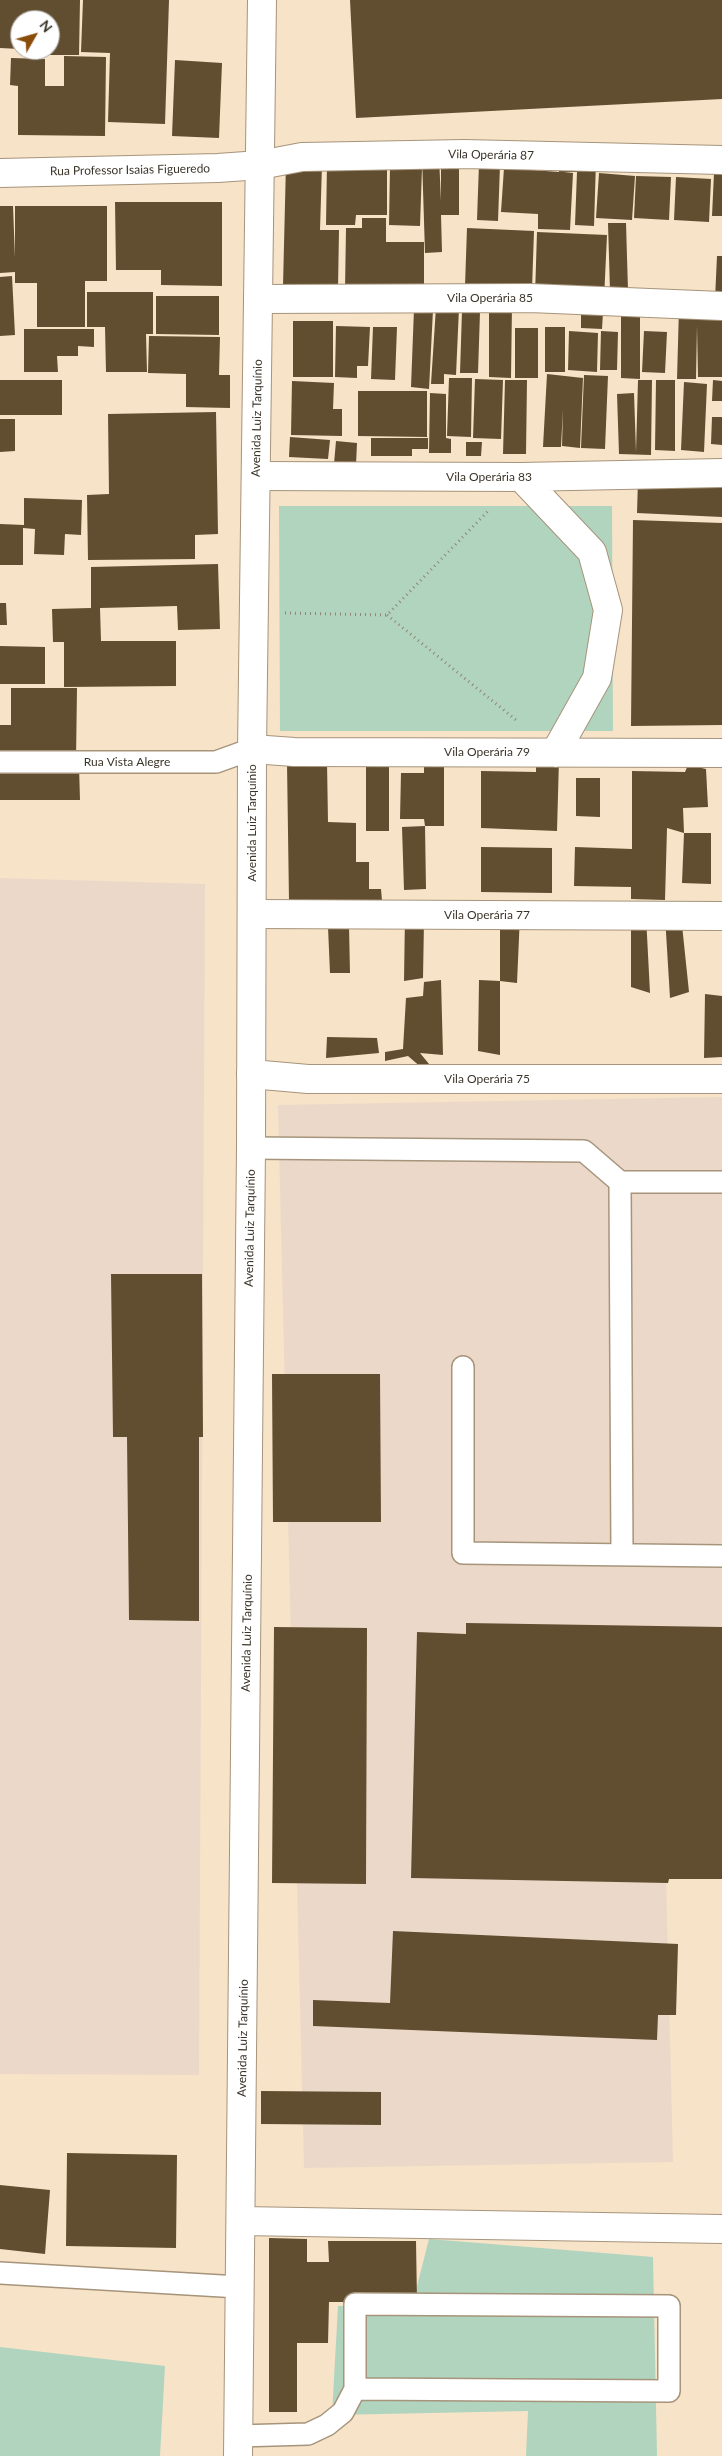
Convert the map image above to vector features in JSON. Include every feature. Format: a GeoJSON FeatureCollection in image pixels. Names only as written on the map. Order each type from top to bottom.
{"type":"FeatureCollection","features":[{"type":"Feature","properties":{"kind":"street","name":"Avenida Luiz Tarquínio"},"geometry":{"type":"LineString","coordinates":[[238,2446],[251,1148],[252,749],[262,0]]}},
{"type":"Feature","properties":{"kind":"street","name":"Vila Operária 87"},"geometry":{"type":"LineString","coordinates":[[260,164],[302,157],[464,154],[722,160]]}},
{"type":"Feature","properties":{"kind":"street","name":"Rua Professor Isaias Figueredo"},"geometry":{"type":"LineString","coordinates":[[0,174],[218,168],[260,164]]}},
{"type":"Feature","properties":{"kind":"street","name":"Vila Operária 85"},"geometry":{"type":"LineString","coordinates":[[258,299],[530,298],[722,306]]}},
{"type":"Feature","properties":{"kind":"street","name":"Vila Operária 83"},"geometry":{"type":"LineString","coordinates":[[256,476],[521,477],[722,473]]}},
{"type":"Feature","properties":{"kind":"street"},"geometry":{"type":"LineString","coordinates":[[521,477],[592,552],[608,610],[596,678],[555,753]]}},
{"type":"Feature","properties":{"kind":"street","name":"Vila Operária 79"},"geometry":{"type":"LineString","coordinates":[[252,749],[294,752],[722,753]]}},
{"type":"Feature","properties":{"kind":"street","name":"Vila Operária 77"},"geometry":{"type":"LineString","coordinates":[[252,914],[722,916]]}},
{"type":"Feature","properties":{"kind":"street","name":"Vila Operária 75"},"geometry":{"type":"LineString","coordinates":[[251,1074],[308,1080],[722,1079]]}},
{"type":"Feature","properties":{"kind":"street"},"geometry":{"type":"LineString","coordinates":[[241,2221],[722,2229]]}},
{"type":"Feature","properties":{"kind":"lane","name":"Rua Vista Alegre"},"geometry":{"type":"LineString","coordinates":[[0,762],[216,762],[252,749]]}},
{"type":"Feature","properties":{"kind":"lane"},"geometry":{"type":"LineString","coordinates":[[251,1148],[584,1150],[620,1182],[722,1182]]}},
{"type":"Feature","properties":{"kind":"lane"},"geometry":{"type":"LineString","coordinates":[[620,1182],[622,1554]]}},
{"type":"Feature","properties":{"kind":"lane"},"geometry":{"type":"LineString","coordinates":[[464,1368],[463,1553],[722,1556]]}},
{"type":"Feature","properties":{"kind":"lane"},"geometry":{"type":"LineString","coordinates":[[0,2274],[239,2288]]}},
{"type":"Feature","properties":{"kind":"lane"},"geometry":{"type":"LineString","coordinates":[[238,2446],[308,2434],[327,2425],[343,2412],[355,2389],[355,2304],[669,2306],[669,2392],[355,2389]]}},
{"type":"Feature","properties":{"kind":"path"},"geometry":{"type":"LineString","coordinates":[[386,615],[521,477]]}},
{"type":"Feature","properties":{"kind":"path"},"geometry":{"type":"LineString","coordinates":[[254,613],[386,615],[517,721]]}},
{"type":"Feature","properties":{"kind":"shaded area"},"geometry":{"type":"Polygon","coordinates":[[[0,878],[205,884],[199,2075],[0,2074],[0,878]]]}},
{"type":"Feature","properties":{"kind":"shaded area"},"geometry":{"type":"Polygon","coordinates":[[[722,1097],[722,1876],[666,1877],[673,2162],[304,2168],[278,1105],[722,1097]]]}},
{"type":"Feature","properties":{"kind":"green space"},"geometry":{"type":"Polygon","coordinates":[[[279,506],[612,506],[613,731],[280,731],[279,506]]]}},
{"type":"Feature","properties":{"kind":"green space"},"geometry":{"type":"Polygon","coordinates":[[[429,2239],[653,2257],[657,2456],[526,2456],[528,2411],[332,2415],[338,2306],[412,2306],[429,2239]]]}},
{"type":"Feature","properties":{"kind":"green space"},"geometry":{"type":"Polygon","coordinates":[[[0,2347],[165,2366],[160,2456],[0,2456],[0,2347]]]}},
{"type":"Feature","properties":{"kind":"building"},"geometry":{"type":"Polygon","coordinates":[[[0,0],[80,0],[79,55],[60,55],[60,10],[10,10],[10,48],[0,48],[0,0]]]}},
{"type":"Feature","properties":{"kind":"building"},"geometry":{"type":"Polygon","coordinates":[[[83,0],[169,0],[165,124],[108,122],[110,53],[81,52],[83,0]]]}},
{"type":"Feature","properties":{"kind":"building"},"geometry":{"type":"Polygon","coordinates":[[[350,0],[722,0],[722,99],[356,118],[350,0]]]}},
{"type":"Feature","properties":{"kind":"building"},"geometry":{"type":"Polygon","coordinates":[[[64,56],[106,57],[105,136],[18,135],[18,86],[10,85],[11,60],[45,60],[45,86],[64,86],[64,56]]]}},
{"type":"Feature","properties":{"kind":"building"},"geometry":{"type":"Polygon","coordinates":[[[175,60],[222,63],[219,138],[172,136],[175,60]]]}},
{"type":"Feature","properties":{"kind":"building"},"geometry":{"type":"Polygon","coordinates":[[[422,157],[439,157],[441,201],[441,158],[459,158],[459,215],[441,215],[442,252],[425,253],[422,157]]]}},
{"type":"Feature","properties":{"kind":"building"},"geometry":{"type":"Polygon","coordinates":[[[559,160],[596,161],[594,226],[575,225],[577,172],[564,172],[573,173],[570,230],[538,229],[538,214],[501,212],[504,168],[559,172],[559,160]]]}},
{"type":"Feature","properties":{"kind":"building"},"geometry":{"type":"Polygon","coordinates":[[[286,163],[322,165],[320,230],[339,230],[338,288],[283,286],[286,163]]]}},
{"type":"Feature","properties":{"kind":"building"},"geometry":{"type":"Polygon","coordinates":[[[327,164],[387,164],[387,215],[356,215],[355,225],[326,225],[327,164]]]}},
{"type":"Feature","properties":{"kind":"building"},"geometry":{"type":"Polygon","coordinates":[[[479,164],[500,165],[498,221],[477,220],[479,164]]]}},
{"type":"Feature","properties":{"kind":"building"},"geometry":{"type":"Polygon","coordinates":[[[390,167],[422,168],[420,226],[389,225],[390,167]]]}},
{"type":"Feature","properties":{"kind":"building"},"geometry":{"type":"Polygon","coordinates":[[[599,173],[635,176],[632,220],[596,218],[599,173]]]}},
{"type":"Feature","properties":{"kind":"building"},"geometry":{"type":"Polygon","coordinates":[[[714,173],[722,174],[722,216],[712,216],[714,173]]]}},
{"type":"Feature","properties":{"kind":"building"},"geometry":{"type":"Polygon","coordinates":[[[636,176],[671,177],[669,220],[634,218],[636,176]]]}},
{"type":"Feature","properties":{"kind":"building"},"geometry":{"type":"Polygon","coordinates":[[[676,177],[711,179],[709,222],[674,220],[676,177]]]}},
{"type":"Feature","properties":{"kind":"building"},"geometry":{"type":"Polygon","coordinates":[[[115,202],[222,202],[222,286],[161,285],[161,270],[116,270],[115,202]]]}},
{"type":"Feature","properties":{"kind":"building"},"geometry":{"type":"Polygon","coordinates":[[[0,206],[13,206],[15,258],[15,206],[107,206],[107,281],[85,281],[85,327],[37,327],[37,283],[15,283],[15,272],[0,273],[0,206]]]}},
{"type":"Feature","properties":{"kind":"building"},"geometry":{"type":"Polygon","coordinates":[[[362,218],[386,218],[386,242],[424,242],[424,284],[386,284],[385,290],[345,290],[346,228],[362,228],[362,218]]]}},
{"type":"Feature","properties":{"kind":"building"},"geometry":{"type":"Polygon","coordinates":[[[608,223],[626,223],[628,291],[610,291],[608,223]]]}},
{"type":"Feature","properties":{"kind":"building"},"geometry":{"type":"Polygon","coordinates":[[[467,228],[534,231],[532,289],[465,286],[467,228]]]}},
{"type":"Feature","properties":{"kind":"building"},"geometry":{"type":"Polygon","coordinates":[[[537,232],[607,235],[604,299],[535,296],[537,232]]]}},
{"type":"Feature","properties":{"kind":"building"},"geometry":{"type":"Polygon","coordinates":[[[717,256],[722,256],[722,299],[715,299],[717,256]]]}},
{"type":"Feature","properties":{"kind":"building"},"geometry":{"type":"Polygon","coordinates":[[[12,276],[15,335],[0,336],[0,277],[12,276]]]}},
{"type":"Feature","properties":{"kind":"building"},"geometry":{"type":"Polygon","coordinates":[[[87,292],[153,292],[153,334],[146,334],[147,372],[106,372],[105,327],[87,327],[87,292]]]}},
{"type":"Feature","properties":{"kind":"building"},"geometry":{"type":"Polygon","coordinates":[[[156,296],[219,296],[219,335],[156,334],[156,296]]]}},
{"type":"Feature","properties":{"kind":"building"},"geometry":{"type":"Polygon","coordinates":[[[489,305],[512,305],[511,378],[489,377],[489,305]]]}},
{"type":"Feature","properties":{"kind":"building"},"geometry":{"type":"Polygon","coordinates":[[[436,307],[459,308],[456,375],[444,374],[444,384],[431,384],[436,307]]]}},
{"type":"Feature","properties":{"kind":"building"},"geometry":{"type":"Polygon","coordinates":[[[679,308],[722,308],[722,377],[698,377],[697,326],[696,379],[677,379],[679,308]]]}},
{"type":"Feature","properties":{"kind":"building"},"geometry":{"type":"Polygon","coordinates":[[[414,309],[433,310],[429,389],[411,387],[414,309]]]}},
{"type":"Feature","properties":{"kind":"building"},"geometry":{"type":"Polygon","coordinates":[[[621,309],[640,309],[640,379],[621,378],[621,309]]]}},
{"type":"Feature","properties":{"kind":"building"},"geometry":{"type":"Polygon","coordinates":[[[462,311],[480,312],[478,373],[460,373],[462,311]]]}},
{"type":"Feature","properties":{"kind":"building"},"geometry":{"type":"Polygon","coordinates":[[[581,312],[603,312],[602,329],[581,328],[581,312]]]}},
{"type":"Feature","properties":{"kind":"building"},"geometry":{"type":"Polygon","coordinates":[[[293,321],[333,321],[333,377],[293,377],[293,321]]]}},
{"type":"Feature","properties":{"kind":"building"},"geometry":{"type":"Polygon","coordinates":[[[336,326],[370,327],[368,366],[357,366],[357,378],[335,377],[336,326]]]}},
{"type":"Feature","properties":{"kind":"building"},"geometry":{"type":"Polygon","coordinates":[[[373,327],[397,327],[395,380],[371,379],[373,327]]]}},
{"type":"Feature","properties":{"kind":"building"},"geometry":{"type":"Polygon","coordinates":[[[545,327],[565,327],[565,372],[545,372],[545,327]]]}},
{"type":"Feature","properties":{"kind":"building"},"geometry":{"type":"Polygon","coordinates":[[[515,328],[538,328],[538,378],[515,378],[515,328]]]}},
{"type":"Feature","properties":{"kind":"building"},"geometry":{"type":"Polygon","coordinates":[[[24,329],[94,329],[94,347],[78,346],[78,356],[57,356],[58,372],[24,372],[24,329]]]}},
{"type":"Feature","properties":{"kind":"building"},"geometry":{"type":"Polygon","coordinates":[[[569,331],[598,333],[597,372],[568,370],[569,331]]]}},
{"type":"Feature","properties":{"kind":"building"},"geometry":{"type":"Polygon","coordinates":[[[601,331],[618,332],[617,370],[600,370],[601,331]]]}},
{"type":"Feature","properties":{"kind":"building"},"geometry":{"type":"Polygon","coordinates":[[[644,331],[667,332],[665,373],[642,372],[644,331]]]}},
{"type":"Feature","properties":{"kind":"building"},"geometry":{"type":"Polygon","coordinates":[[[149,336],[220,337],[219,375],[230,375],[230,408],[186,407],[186,374],[148,373],[149,336]]]}},
{"type":"Feature","properties":{"kind":"building"},"geometry":{"type":"Polygon","coordinates":[[[547,374],[583,378],[580,448],[562,446],[563,409],[561,447],[543,447],[547,374]]]}},
{"type":"Feature","properties":{"kind":"building"},"geometry":{"type":"Polygon","coordinates":[[[584,375],[608,376],[605,449],[581,448],[584,375]]]}},
{"type":"Feature","properties":{"kind":"building"},"geometry":{"type":"Polygon","coordinates":[[[449,378],[472,378],[471,437],[447,436],[449,378]]]}},
{"type":"Feature","properties":{"kind":"building"},"geometry":{"type":"Polygon","coordinates":[[[475,379],[503,380],[501,439],[473,438],[475,379]]]}},
{"type":"Feature","properties":{"kind":"building"},"geometry":{"type":"Polygon","coordinates":[[[0,380],[62,380],[62,415],[0,415],[0,380]]]}},
{"type":"Feature","properties":{"kind":"building"},"geometry":{"type":"Polygon","coordinates":[[[505,380],[527,380],[526,454],[503,454],[505,380]]]}},
{"type":"Feature","properties":{"kind":"building"},"geometry":{"type":"Polygon","coordinates":[[[638,380],[652,380],[651,455],[619,454],[617,394],[634,393],[636,452],[638,380]]]}},
{"type":"Feature","properties":{"kind":"building"},"geometry":{"type":"Polygon","coordinates":[[[656,380],[675,380],[675,451],[655,450],[656,380]]]}},
{"type":"Feature","properties":{"kind":"building"},"geometry":{"type":"Polygon","coordinates":[[[713,380],[722,381],[722,401],[712,401],[713,380]]]}},
{"type":"Feature","properties":{"kind":"building"},"geometry":{"type":"Polygon","coordinates":[[[292,381],[334,383],[333,409],[342,409],[342,436],[291,435],[292,381]]]}},
{"type":"Feature","properties":{"kind":"building"},"geometry":{"type":"Polygon","coordinates":[[[684,382],[707,384],[704,452],[681,450],[684,382]]]}},
{"type":"Feature","properties":{"kind":"building"},"geometry":{"type":"Polygon","coordinates":[[[358,391],[427,391],[427,437],[358,436],[358,391]]]}},
{"type":"Feature","properties":{"kind":"building"},"geometry":{"type":"Polygon","coordinates":[[[430,393],[446,394],[446,438],[451,439],[451,453],[429,453],[430,393]]]}},
{"type":"Feature","properties":{"kind":"building"},"geometry":{"type":"Polygon","coordinates":[[[216,412],[218,534],[195,535],[195,559],[88,560],[87,495],[109,494],[108,414],[216,412]]]}},
{"type":"Feature","properties":{"kind":"building"},"geometry":{"type":"Polygon","coordinates":[[[712,417],[722,417],[722,445],[711,444],[712,417]]]}},
{"type":"Feature","properties":{"kind":"building"},"geometry":{"type":"Polygon","coordinates":[[[0,419],[15,419],[15,451],[0,452],[0,419]]]}},
{"type":"Feature","properties":{"kind":"building"},"geometry":{"type":"Polygon","coordinates":[[[290,437],[330,440],[328,459],[289,457],[290,437]]]}},
{"type":"Feature","properties":{"kind":"building"},"geometry":{"type":"Polygon","coordinates":[[[371,438],[428,438],[428,449],[412,449],[412,456],[371,456],[371,438]]]}},
{"type":"Feature","properties":{"kind":"building"},"geometry":{"type":"Polygon","coordinates":[[[336,441],[357,443],[356,465],[334,464],[336,441]]]}},
{"type":"Feature","properties":{"kind":"building"},"geometry":{"type":"Polygon","coordinates":[[[466,442],[482,442],[481,456],[466,456],[466,442]]]}},
{"type":"Feature","properties":{"kind":"building"},"geometry":{"type":"Polygon","coordinates":[[[638,480],[722,485],[722,517],[637,513],[638,480]]]}},
{"type":"Feature","properties":{"kind":"building"},"geometry":{"type":"Polygon","coordinates":[[[24,498],[82,500],[81,535],[65,534],[64,555],[34,554],[35,529],[23,528],[23,565],[0,565],[0,524],[24,525],[24,498]]]}},
{"type":"Feature","properties":{"kind":"building"},"geometry":{"type":"Polygon","coordinates":[[[633,520],[722,523],[722,725],[631,726],[633,520]]]}},
{"type":"Feature","properties":{"kind":"building"},"geometry":{"type":"Polygon","coordinates":[[[218,564],[220,629],[178,630],[177,606],[100,608],[101,641],[176,641],[176,686],[64,687],[64,642],[53,642],[52,609],[91,608],[91,567],[218,564]]]}},
{"type":"Feature","properties":{"kind":"building"},"geometry":{"type":"Polygon","coordinates":[[[0,603],[6,603],[7,625],[0,625],[0,603]]]}},
{"type":"Feature","properties":{"kind":"building"},"geometry":{"type":"Polygon","coordinates":[[[0,646],[45,647],[45,684],[0,684],[0,646]]]}},
{"type":"Feature","properties":{"kind":"building"},"geometry":{"type":"Polygon","coordinates":[[[11,688],[77,688],[76,760],[0,759],[0,725],[11,725],[11,688]]]}},
{"type":"Feature","properties":{"kind":"building"},"geometry":{"type":"Polygon","coordinates":[[[366,756],[389,756],[389,831],[366,831],[366,756]]]}},
{"type":"Feature","properties":{"kind":"building"},"geometry":{"type":"Polygon","coordinates":[[[536,759],[559,759],[557,831],[481,828],[481,771],[536,772],[536,759]]]}},
{"type":"Feature","properties":{"kind":"building"},"geometry":{"type":"Polygon","coordinates":[[[327,762],[328,822],[356,823],[356,862],[369,862],[369,889],[381,889],[382,901],[289,901],[287,763],[327,762]]]}},
{"type":"Feature","properties":{"kind":"building"},"geometry":{"type":"Polygon","coordinates":[[[424,763],[444,763],[444,826],[425,826],[424,819],[400,819],[401,773],[424,773],[424,763]]]}},
{"type":"Feature","properties":{"kind":"building"},"geometry":{"type":"Polygon","coordinates":[[[688,765],[706,769],[708,807],[683,808],[684,833],[667,828],[665,900],[631,899],[631,887],[574,886],[575,847],[632,849],[632,771],[685,772],[688,765]]]}},
{"type":"Feature","properties":{"kind":"building"},"geometry":{"type":"Polygon","coordinates":[[[0,766],[79,766],[80,800],[0,800],[0,766]]]}},
{"type":"Feature","properties":{"kind":"building"},"geometry":{"type":"Polygon","coordinates":[[[576,778],[600,778],[600,817],[576,816],[576,778]]]}},
{"type":"Feature","properties":{"kind":"building"},"geometry":{"type":"Polygon","coordinates":[[[425,826],[426,889],[404,890],[402,827],[425,826]]]}},
{"type":"Feature","properties":{"kind":"building"},"geometry":{"type":"Polygon","coordinates":[[[684,833],[711,833],[711,884],[682,883],[684,833]]]}},
{"type":"Feature","properties":{"kind":"building"},"geometry":{"type":"Polygon","coordinates":[[[481,847],[552,848],[552,893],[481,892],[481,847]]]}},
{"type":"Feature","properties":{"kind":"building"},"geometry":{"type":"Polygon","coordinates":[[[405,915],[424,921],[423,978],[404,981],[405,915]]]}},
{"type":"Feature","properties":{"kind":"building"},"geometry":{"type":"Polygon","coordinates":[[[500,915],[520,915],[517,983],[500,981],[500,915]]]}},
{"type":"Feature","properties":{"kind":"building"},"geometry":{"type":"Polygon","coordinates":[[[646,916],[650,993],[631,987],[631,926],[646,916]]]}},
{"type":"Feature","properties":{"kind":"building"},"geometry":{"type":"Polygon","coordinates":[[[665,916],[682,925],[689,992],[670,998],[665,916]]]}},
{"type":"Feature","properties":{"kind":"building"},"geometry":{"type":"Polygon","coordinates":[[[349,926],[350,973],[330,973],[328,927],[349,926]]]}},
{"type":"Feature","properties":{"kind":"building"},"geometry":{"type":"Polygon","coordinates":[[[441,980],[443,1055],[420,1053],[429,1064],[422,1068],[408,1056],[385,1061],[385,1052],[403,1049],[406,998],[423,996],[424,982],[441,980]]]}},
{"type":"Feature","properties":{"kind":"building"},"geometry":{"type":"Polygon","coordinates":[[[479,980],[500,981],[500,1055],[478,1051],[479,980]]]}},
{"type":"Feature","properties":{"kind":"building"},"geometry":{"type":"Polygon","coordinates":[[[705,994],[722,996],[722,1057],[704,1058],[705,994]]]}},
{"type":"Feature","properties":{"kind":"building"},"geometry":{"type":"Polygon","coordinates":[[[327,1037],[377,1038],[379,1053],[326,1058],[327,1037]]]}},
{"type":"Feature","properties":{"kind":"building"},"geometry":{"type":"Polygon","coordinates":[[[111,1274],[202,1274],[203,1437],[199,1437],[199,1621],[129,1620],[127,1437],[113,1437],[111,1274]]]}},
{"type":"Feature","properties":{"kind":"building"},"geometry":{"type":"Polygon","coordinates":[[[272,1374],[380,1374],[381,1522],[273,1522],[272,1374]]]}},
{"type":"Feature","properties":{"kind":"building"},"geometry":{"type":"Polygon","coordinates":[[[466,1623],[722,1627],[722,1879],[669,1879],[668,1883],[411,1878],[417,1632],[466,1634],[466,1623]]]}},
{"type":"Feature","properties":{"kind":"building"},"geometry":{"type":"Polygon","coordinates":[[[274,1627],[367,1628],[366,1884],[272,1883],[274,1627]]]}},
{"type":"Feature","properties":{"kind":"building"},"geometry":{"type":"Polygon","coordinates":[[[393,1931],[678,1944],[676,2015],[658,2015],[657,2040],[313,2026],[313,2000],[390,2003],[393,1931]]]}},
{"type":"Feature","properties":{"kind":"building"},"geometry":{"type":"Polygon","coordinates":[[[261,2091],[381,2092],[381,2125],[261,2124],[261,2091]]]}},
{"type":"Feature","properties":{"kind":"building"},"geometry":{"type":"Polygon","coordinates":[[[67,2153],[177,2155],[176,2248],[66,2246],[67,2153]]]}},
{"type":"Feature","properties":{"kind":"building"},"geometry":{"type":"Polygon","coordinates":[[[0,2185],[50,2190],[45,2254],[0,2249],[0,2185]]]}},
{"type":"Feature","properties":{"kind":"building"},"geometry":{"type":"Polygon","coordinates":[[[269,2238],[307,2239],[307,2262],[329,2262],[328,2241],[416,2241],[417,2302],[329,2302],[328,2343],[297,2343],[297,2412],[269,2412],[269,2238]]]}}]}
